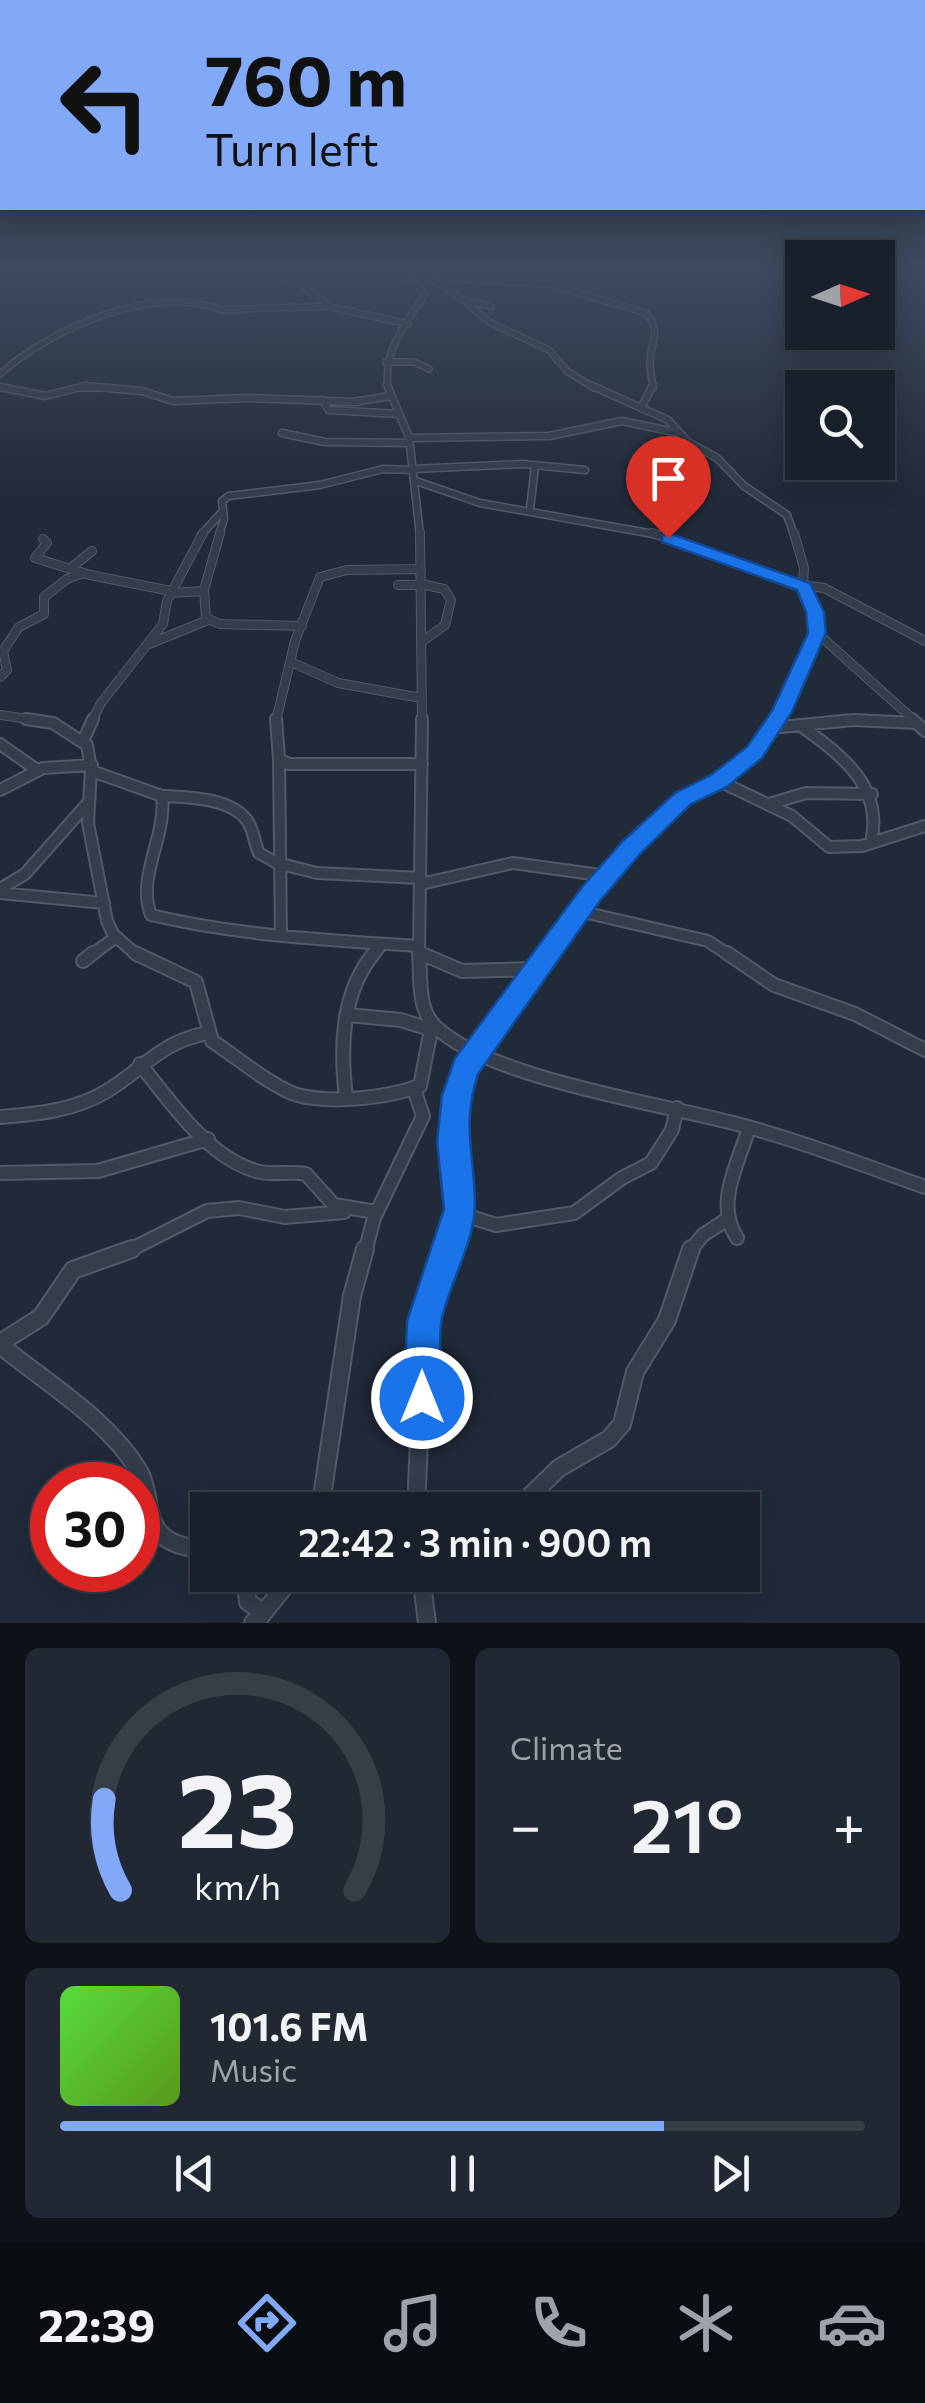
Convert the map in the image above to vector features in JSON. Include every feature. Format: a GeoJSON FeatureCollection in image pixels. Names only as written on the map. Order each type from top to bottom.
{"type":"FeatureCollection","features":[{"type":"Feature","properties":{"kind":"street"},"geometry":{"type":"LineString","coordinates":[[0,374],[44,345]]}},
{"type":"Feature","properties":{"kind":"street"},"geometry":{"type":"LineString","coordinates":[[0,715],[53,723],[83,741],[92,768],[89,836],[107,922],[116,937],[155,965],[192,977],[199,988],[208,1033],[230,1056],[294,1094],[310,1099],[414,1089],[425,1074],[432,1027],[423,997],[419,949],[422,585],[415,473],[409,440],[391,396],[386,365],[397,345]]}},
{"type":"Feature","properties":{"kind":"street"},"geometry":{"type":"LineString","coordinates":[[417,1492],[424,1321],[458,1213],[454,1116],[460,1081],[588,898],[683,798],[719,781],[754,752],[782,712],[817,633],[790,518],[668,420],[607,395],[566,371],[549,350],[538,345]]}},
{"type":"Feature","properties":{"kind":"street"},"geometry":{"type":"LineString","coordinates":[[641,408],[653,387],[650,357],[655,345]]}},
{"type":"Feature","properties":{"kind":"street"},"geometry":{"type":"LineString","coordinates":[[386,365],[406,362],[428,369]]}},
{"type":"Feature","properties":{"kind":"street"},"geometry":{"type":"LineString","coordinates":[[0,387],[46,396],[84,386],[120,388],[178,401],[358,402]]}},
{"type":"Feature","properties":{"kind":"street"},"geometry":{"type":"LineString","coordinates":[[343,412],[349,403],[391,396]]}},
{"type":"Feature","properties":{"kind":"street"},"geometry":{"type":"LineString","coordinates":[[322,400],[328,410],[399,414]]}},
{"type":"Feature","properties":{"kind":"street"},"geometry":{"type":"LineString","coordinates":[[282,433],[325,442],[542,437],[622,421],[680,433]]}},
{"type":"Feature","properties":{"kind":"street"},"geometry":{"type":"LineString","coordinates":[[530,509],[535,466]]}},
{"type":"Feature","properties":{"kind":"street"},"geometry":{"type":"LineString","coordinates":[[83,741],[96,710],[166,619],[171,592],[195,542],[229,496],[320,485],[384,468],[415,473],[535,466],[585,470]]}},
{"type":"Feature","properties":{"kind":"street"},"geometry":{"type":"LineString","coordinates":[[415,473],[476,502],[646,530],[804,586],[824,588],[925,641]]}},
{"type":"Feature","properties":{"kind":"street"},"geometry":{"type":"LineString","coordinates":[[208,620],[203,610],[204,591],[224,520],[220,513]]}},
{"type":"Feature","properties":{"kind":"street"},"geometry":{"type":"LineString","coordinates":[[44,539],[46,546],[34,557],[84,573],[171,592],[204,591]]}},
{"type":"Feature","properties":{"kind":"street"},"geometry":{"type":"LineString","coordinates":[[71,568],[92,551]]}},
{"type":"Feature","properties":{"kind":"street"},"geometry":{"type":"LineString","coordinates":[[280,936],[282,865],[274,725],[316,585],[324,574],[347,570],[421,569]]}},
{"type":"Feature","properties":{"kind":"street"},"geometry":{"type":"LineString","coordinates":[[0,678],[7,670],[3,651],[17,630],[41,618],[45,612],[42,600],[53,589],[84,573]]}},
{"type":"Feature","properties":{"kind":"street"},"geometry":{"type":"LineString","coordinates":[[398,585],[444,589],[452,600],[445,625],[423,640]]}},
{"type":"Feature","properties":{"kind":"street"},"geometry":{"type":"LineString","coordinates":[[148,645],[208,620],[302,626]]}},
{"type":"Feature","properties":{"kind":"street"},"geometry":{"type":"LineString","coordinates":[[817,633],[856,663],[882,693],[921,727]]}},
{"type":"Feature","properties":{"kind":"street"},"geometry":{"type":"LineString","coordinates":[[291,662],[338,684],[421,698]]}},
{"type":"Feature","properties":{"kind":"street"},"geometry":{"type":"LineString","coordinates":[[770,728],[853,720],[921,727]]}},
{"type":"Feature","properties":{"kind":"street"},"geometry":{"type":"LineString","coordinates":[[801,726],[841,756],[872,794],[878,821],[872,844]]}},
{"type":"Feature","properties":{"kind":"street"},"geometry":{"type":"LineString","coordinates":[[0,744],[10,748],[29,768],[92,768],[162,796],[192,798],[240,813],[249,823],[259,854],[282,865],[421,881],[512,863],[608,876]]}},
{"type":"Feature","properties":{"kind":"street"},"geometry":{"type":"LineString","coordinates":[[279,760],[308,766],[422,764]]}},
{"type":"Feature","properties":{"kind":"street"},"geometry":{"type":"LineString","coordinates":[[0,790],[38,770]]}},
{"type":"Feature","properties":{"kind":"street"},"geometry":{"type":"LineString","coordinates":[[719,781],[792,816],[829,847],[872,844],[925,826]]}},
{"type":"Feature","properties":{"kind":"street"},"geometry":{"type":"LineString","coordinates":[[766,804],[806,793],[872,794]]}},
{"type":"Feature","properties":{"kind":"street"},"geometry":{"type":"LineString","coordinates":[[162,796],[164,819],[145,900],[147,911],[160,918],[280,936],[419,949],[462,971],[536,970]]}},
{"type":"Feature","properties":{"kind":"street"},"geometry":{"type":"LineString","coordinates":[[0,891],[25,874],[88,804]]}},
{"type":"Feature","properties":{"kind":"street"},"geometry":{"type":"LineString","coordinates":[[586,872],[588,898]]}},
{"type":"Feature","properties":{"kind":"street"},"geometry":{"type":"LineString","coordinates":[[0,891],[30,894],[63,904],[104,902]]}},
{"type":"Feature","properties":{"kind":"street"},"geometry":{"type":"LineString","coordinates":[[579,911],[708,941],[774,984],[854,1014],[925,1050]]}},
{"type":"Feature","properties":{"kind":"street"},"geometry":{"type":"LineString","coordinates":[[83,961],[116,937]]}},
{"type":"Feature","properties":{"kind":"street"},"geometry":{"type":"LineString","coordinates":[[346,1097],[342,1056],[348,1015],[357,978],[382,944]]}},
{"type":"Feature","properties":{"kind":"street"},"geometry":{"type":"LineString","coordinates":[[348,1015],[432,1027],[453,1041],[584,1088],[749,1127],[925,1187]]}},
{"type":"Feature","properties":{"kind":"street"},"geometry":{"type":"LineString","coordinates":[[0,1117],[72,1108],[106,1092],[164,1044],[208,1033]]}},
{"type":"Feature","properties":{"kind":"street"},"geometry":{"type":"LineString","coordinates":[[140,1064],[208,1139],[257,1171],[306,1174],[323,1199],[344,1212]]}},
{"type":"Feature","properties":{"kind":"street"},"geometry":{"type":"LineString","coordinates":[[323,1492],[352,1296],[376,1212],[422,1116],[420,1098],[414,1089]]}},
{"type":"Feature","properties":{"kind":"street"},"geometry":{"type":"LineString","coordinates":[[458,1213],[496,1225],[574,1213],[622,1178],[651,1163],[672,1130],[677,1108]]}},
{"type":"Feature","properties":{"kind":"street"},"geometry":{"type":"LineString","coordinates":[[737,1238],[726,1220],[732,1180],[744,1154],[749,1127]]}},
{"type":"Feature","properties":{"kind":"street"},"geometry":{"type":"LineString","coordinates":[[0,1173],[98,1171],[208,1139]]}},
{"type":"Feature","properties":{"kind":"street"},"geometry":{"type":"LineString","coordinates":[[190,1546],[176,1544],[155,1527],[138,1469],[56,1390],[0,1344],[41,1318],[73,1270],[152,1241],[207,1211],[239,1208],[285,1217],[376,1212]]}},
{"type":"Feature","properties":{"kind":"street"},"geometry":{"type":"LineString","coordinates":[[535,1492],[559,1468],[610,1439],[622,1424],[635,1372],[667,1320],[690,1250],[703,1235],[726,1220]]}},
{"type":"Feature","properties":{"kind":"street"},"geometry":{"type":"LineString","coordinates":[[247,1592],[257,1619],[280,1592]]}},
{"type":"Feature","properties":{"kind":"street"},"geometry":{"type":"LineString","coordinates":[[423,1592],[427,1623]]}},
{"type":"Feature","properties":{"kind":"route"},"geometry":{"type":"LineString","coordinates":[[422,1398],[424,1321],[460,1209],[452,1142],[457,1095],[466,1068],[591,894],[644,834],[683,798],[719,781],[754,752],[782,712],[817,633],[815,612],[804,587],[668,538]]}}]}
